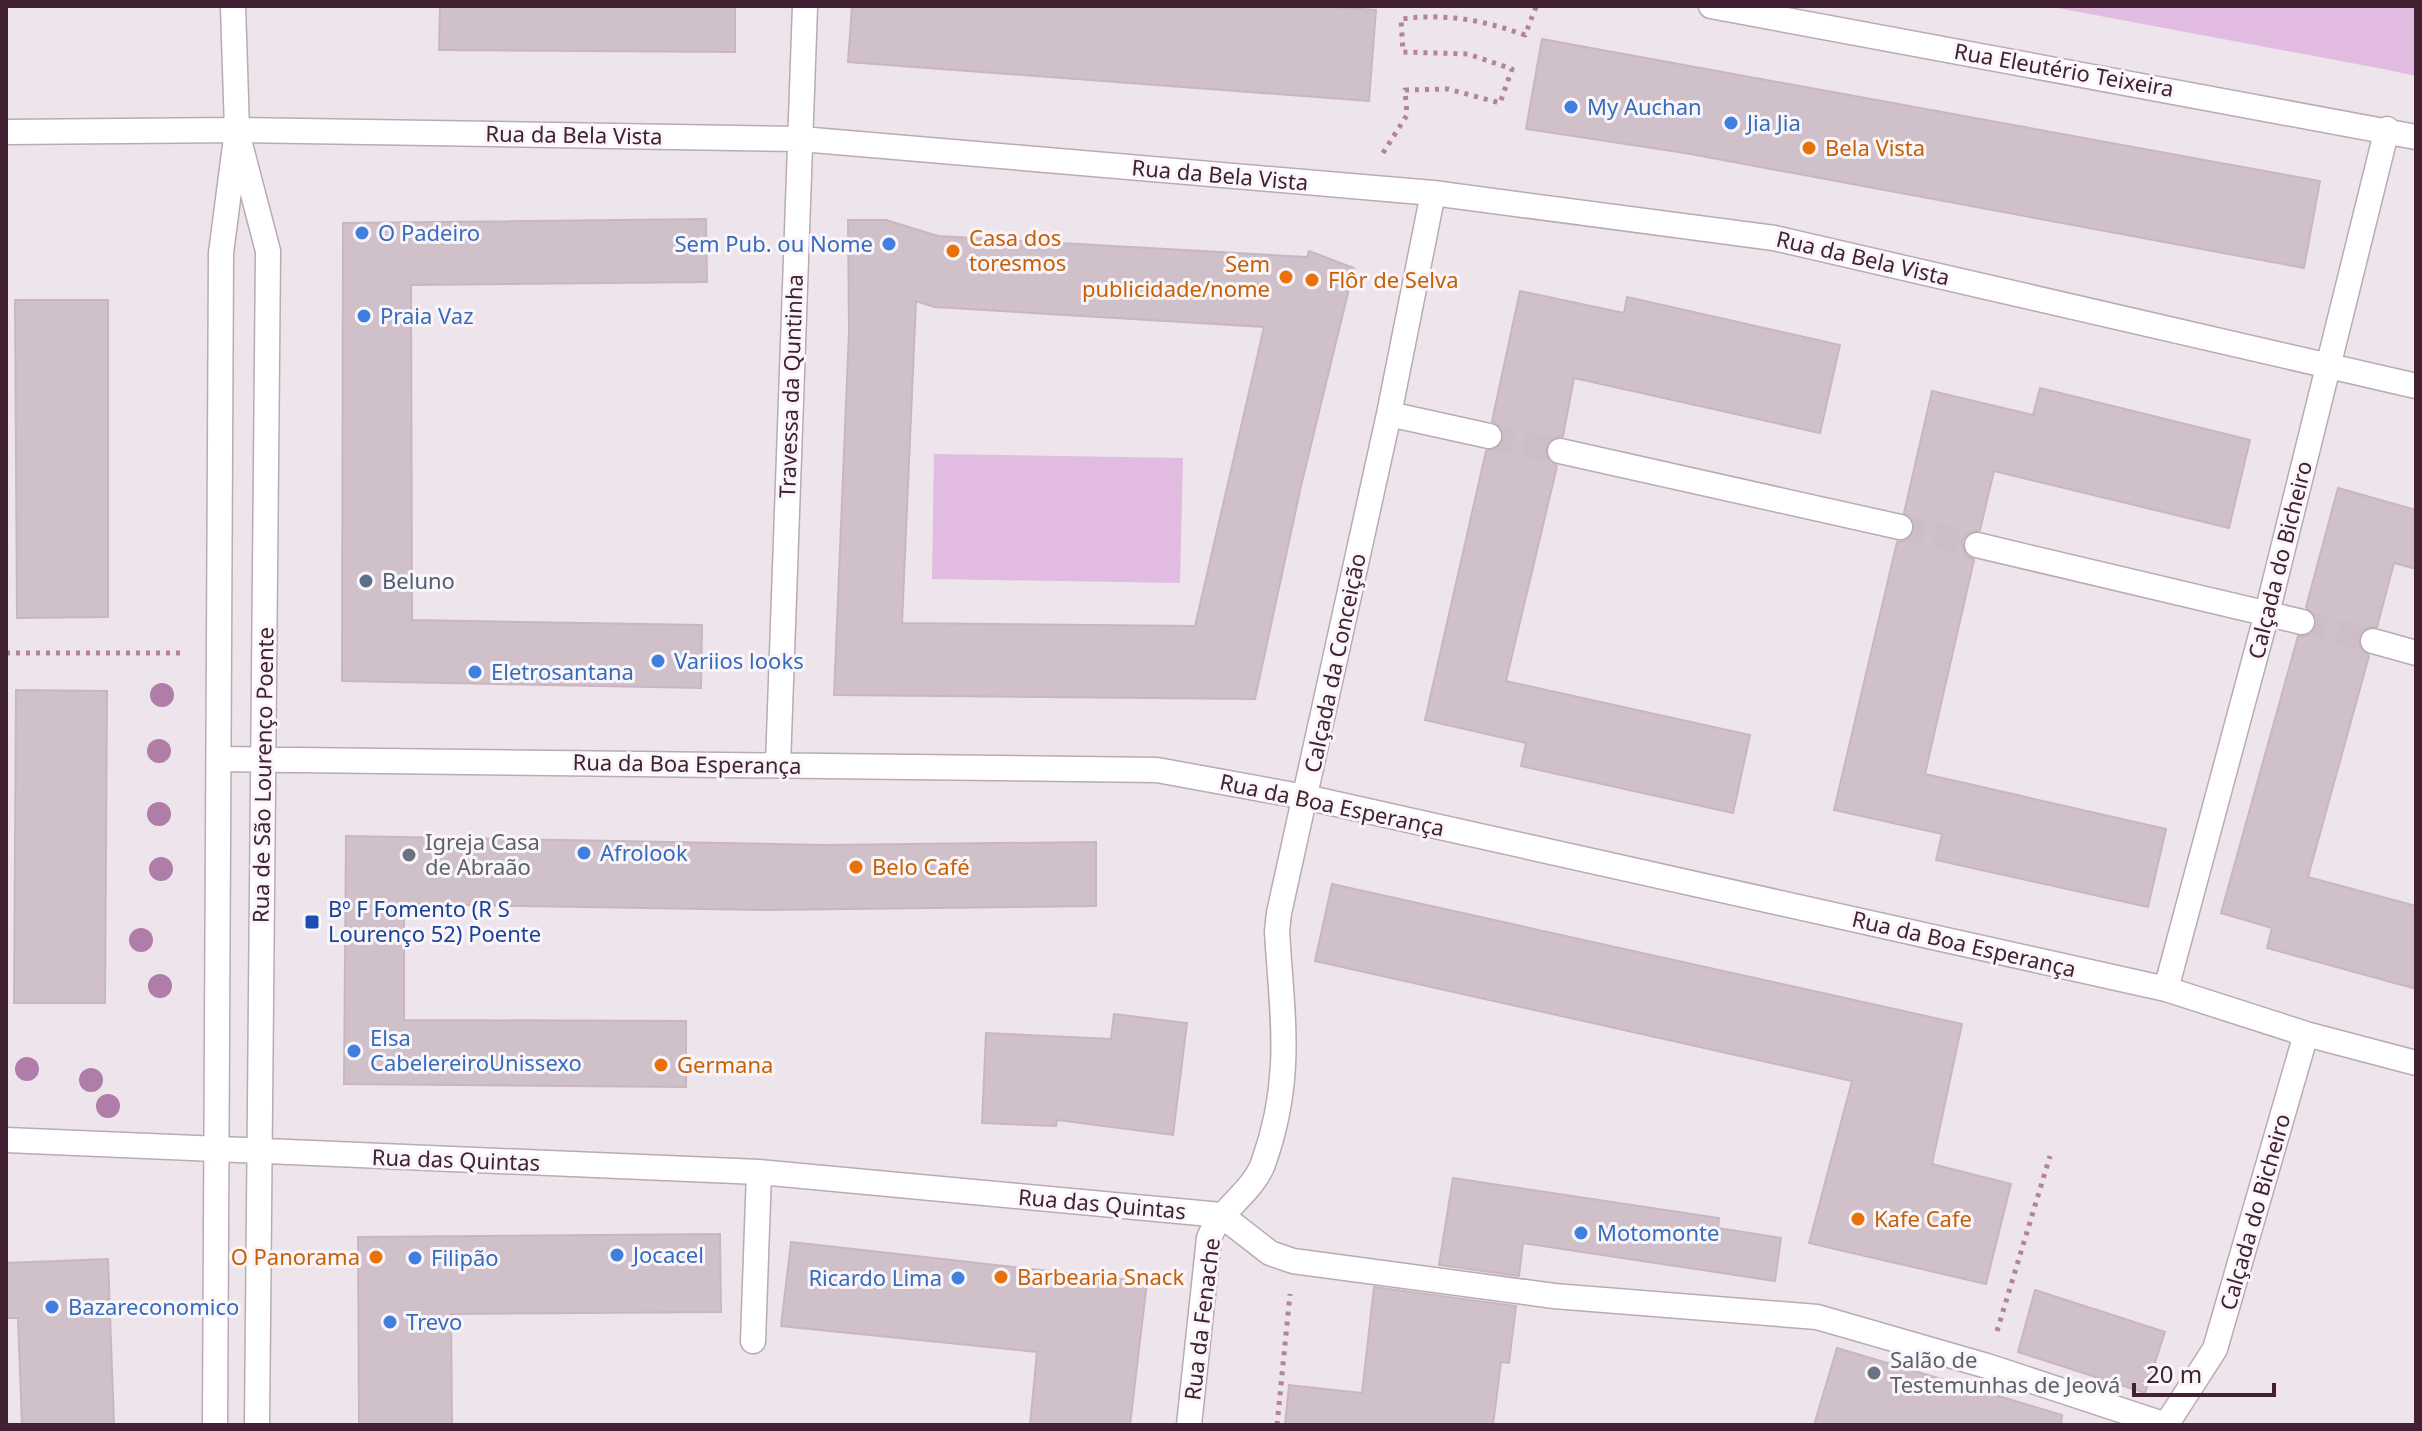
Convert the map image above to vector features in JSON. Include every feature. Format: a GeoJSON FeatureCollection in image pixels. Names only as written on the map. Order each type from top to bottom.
{"type":"FeatureCollection","features":[{"type":"Feature","properties":{"kind":"street","name":"Rua de São Lourenço Poente"},"geometry":{"type":"LineString","coordinates":[[215,1425],[221,253],[237,130],[233,6]]}},
{"type":"Feature","properties":{"kind":"street","name":"Travessa da Quntinha"},"geometry":{"type":"LineString","coordinates":[[778,765],[805,6]]}},
{"type":"Feature","properties":{"kind":"street","name":"Rua Eleutério Teixeira"},"geometry":{"type":"LineString","coordinates":[[1711,6],[2387,129],[2416,137]]}},
{"type":"Feature","properties":{"kind":"street","name":"Calçada do Bicheiro"},"geometry":{"type":"LineString","coordinates":[[2166,989],[2267,613],[2387,129]]}},
{"type":"Feature","properties":{"kind":"street","name":"Rua de São Lourenço Poente"},"geometry":{"type":"LineString","coordinates":[[237,130],[268,251],[257,1425]]}},
{"type":"Feature","properties":{"kind":"street","name":"Rua da Bela Vista"},"geometry":{"type":"LineString","coordinates":[[6,132],[237,130],[801,139],[1433,193],[1774,238],[2330,363],[2416,386]]}},
{"type":"Feature","properties":{"kind":"street","name":"Calçada da Conceição"},"geometry":{"type":"LineString","coordinates":[[1221,1215],[1263,1165],[1283,1081],[1286,1050],[1277,931],[1389,414],[1433,193]]}},
{"type":"Feature","properties":{"kind":"street"},"geometry":{"type":"LineString","coordinates":[[1389,414],[1489,436]]}},
{"type":"Feature","properties":{"kind":"street"},"geometry":{"type":"LineString","coordinates":[[1560,451],[1900,527]]}},
{"type":"Feature","properties":{"kind":"street"},"geometry":{"type":"LineString","coordinates":[[1977,545],[2302,622]]}},
{"type":"Feature","properties":{"kind":"street"},"geometry":{"type":"LineString","coordinates":[[2373,641],[2416,653]]}},
{"type":"Feature","properties":{"kind":"street","name":"Rua da Boa Esperança"},"geometry":{"type":"LineString","coordinates":[[220,759],[1140,769],[1305,797],[2166,989],[2306,1034],[2416,1063]]}},
{"type":"Feature","properties":{"kind":"street","name":"Calçada do Bicheiro"},"geometry":{"type":"LineString","coordinates":[[2166,1425],[2215,1349],[2306,1034]]}},
{"type":"Feature","properties":{"kind":"street","name":"Rua das Quintas"},"geometry":{"type":"LineString","coordinates":[[6,1140],[759,1172],[1221,1215]]}},
{"type":"Feature","properties":{"kind":"street"},"geometry":{"type":"LineString","coordinates":[[753,1341],[759,1172]]}},
{"type":"Feature","properties":{"kind":"street"},"geometry":{"type":"LineString","coordinates":[[1221,1215],[1270,1253],[1293,1261],[1554,1296],[1817,1317],[1987,1366],[2166,1425]]}},
{"type":"Feature","properties":{"kind":"street","name":"Rua da Fenache"},"geometry":{"type":"LineString","coordinates":[[1189,1425],[1209,1238],[1221,1215]]}},
{"type":"Feature","properties":{"kind":"path"},"geometry":{"type":"LineString","coordinates":[[1362,188],[1407,115],[1405,90],[1448,89],[1500,103],[1512,69],[1468,54],[1403,52],[1401,19],[1430,15],[1459,17],[1525,35],[1536,7],[1530,6]]}},
{"type":"Feature","properties":{"kind":"path"},"geometry":{"type":"LineString","coordinates":[[6,653],[221,652]]}},
{"type":"Feature","properties":{"kind":"path"},"geometry":{"type":"LineString","coordinates":[[1987,1366],[2050,1156]]}},
{"type":"Feature","properties":{"kind":"path"},"geometry":{"type":"LineString","coordinates":[[1277,1425],[1293,1261]]}},
{"type":"Feature","properties":{"kind":"shaded area"},"geometry":{"type":"Polygon","coordinates":[[[2047,6],[2416,6],[2416,76],[2383,69],[2047,6]]]}},
{"type":"Feature","properties":{"kind":"shaded area"},"geometry":{"type":"Polygon","coordinates":[[[934,454],[1183,458],[1180,583],[932,579],[934,454]]]}},
{"type":"Feature","properties":{"kind":"building"},"geometry":{"type":"Polygon","coordinates":[[[440,6],[735,6],[735,52],[439,50],[440,6]]]}},
{"type":"Feature","properties":{"kind":"building"},"geometry":{"type":"Polygon","coordinates":[[[852,6],[1316,6],[1376,10],[1369,101],[848,62],[852,6]]]}},
{"type":"Feature","properties":{"kind":"building"},"geometry":{"type":"Polygon","coordinates":[[[1542,39],[2320,181],[2304,268],[1685,153],[1526,129],[1542,39]]]}},
{"type":"Feature","properties":{"kind":"building"},"geometry":{"type":"Polygon","coordinates":[[[706,219],[707,282],[411,285],[412,620],[702,625],[701,688],[342,681],[343,223],[706,219]]]}},
{"type":"Feature","properties":{"kind":"building"},"geometry":{"type":"Polygon","coordinates":[[[848,220],[886,220],[938,236],[1307,257],[1309,251],[1354,268],[1301,486],[1255,699],[834,695],[849,331],[848,220]],[[916,301],[902,623],[1195,626],[1264,327],[934,307],[916,301]]]}},
{"type":"Feature","properties":{"kind":"building"},"geometry":{"type":"Polygon","coordinates":[[[1520,291],[1624,313],[1627,297],[1840,345],[1820,433],[1574,378],[1563,436],[1555,437],[1546,447],[1546,456],[1557,466],[1506,681],[1750,735],[1733,813],[1521,766],[1526,743],[1425,720],[1486,451],[1499,447],[1504,438],[1500,426],[1492,421],[1520,291]]]}},
{"type":"Feature","properties":{"kind":"building"},"geometry":{"type":"Polygon","coordinates":[[[15,300],[108,300],[108,617],[17,618],[15,300]]]}},
{"type":"Feature","properties":{"kind":"building"},"geometry":{"type":"Polygon","coordinates":[[[2040,388],[2250,440],[2229,528],[1994,471],[1980,530],[1967,534],[1962,542],[1966,555],[1974,560],[1925,774],[2166,829],[2148,907],[1936,860],[1942,834],[1834,810],[1897,542],[1905,541],[1914,531],[1914,522],[1904,513],[1932,391],[2033,415],[2040,388]]]}},
{"type":"Feature","properties":{"kind":"building"},"geometry":{"type":"Polygon","coordinates":[[[2338,488],[2416,510],[2416,569],[2394,563],[2377,627],[2369,627],[2359,636],[2359,645],[2369,656],[2308,877],[2416,906],[2416,989],[2267,948],[2272,928],[2221,913],[2298,636],[2307,636],[2316,626],[2316,617],[2306,607],[2338,488]]]}},
{"type":"Feature","properties":{"kind":"building"},"geometry":{"type":"Polygon","coordinates":[[[16,690],[107,691],[105,1003],[14,1003],[16,690]]]}},
{"type":"Feature","properties":{"kind":"building"},"geometry":{"type":"Polygon","coordinates":[[[346,836],[824,845],[1096,842],[1096,906],[764,910],[404,904],[404,1020],[686,1021],[686,1087],[344,1084],[346,836]]]}},
{"type":"Feature","properties":{"kind":"building"},"geometry":{"type":"Polygon","coordinates":[[[1332,884],[1962,1024],[1932,1164],[2011,1184],[1986,1284],[1809,1243],[1852,1081],[1315,961],[1332,884]]]}},
{"type":"Feature","properties":{"kind":"building"},"geometry":{"type":"Polygon","coordinates":[[[1114,1014],[1187,1023],[1173,1135],[1057,1120],[1056,1126],[982,1123],[986,1033],[1111,1039],[1114,1014]]]}},
{"type":"Feature","properties":{"kind":"building"},"geometry":{"type":"Polygon","coordinates":[[[1453,1178],[1719,1218],[1718,1228],[1781,1238],[1775,1281],[1523,1243],[1519,1276],[1439,1265],[1453,1178]]]}},
{"type":"Feature","properties":{"kind":"building"},"geometry":{"type":"Polygon","coordinates":[[[720,1234],[721,1312],[451,1314],[452,1425],[359,1425],[358,1237],[720,1234]]]}},
{"type":"Feature","properties":{"kind":"building"},"geometry":{"type":"Polygon","coordinates":[[[791,1242],[1147,1282],[1130,1425],[1030,1425],[1037,1352],[781,1326],[791,1242]]]}},
{"type":"Feature","properties":{"kind":"building"},"geometry":{"type":"Polygon","coordinates":[[[108,1259],[114,1425],[22,1425],[18,1318],[6,1318],[6,1263],[108,1259]]]}},
{"type":"Feature","properties":{"kind":"building"},"geometry":{"type":"Polygon","coordinates":[[[1374,1287],[1516,1306],[1509,1363],[1501,1362],[1493,1425],[1285,1425],[1289,1385],[1362,1393],[1374,1287]]]}},
{"type":"Feature","properties":{"kind":"building"},"geometry":{"type":"Polygon","coordinates":[[[2035,1290],[2165,1332],[2145,1393],[2018,1352],[2035,1290]]]}},
{"type":"Feature","properties":{"kind":"building","name":"Salão de Testemunhas de Jeová"},"geometry":{"type":"Polygon","coordinates":[[[1837,1348],[2062,1415],[2061,1425],[1814,1425],[1837,1348]]]}},
{"type":"Feature","properties":{"kind":"tunnel"},"geometry":{"type":"LineString","coordinates":[[1489,436],[1560,451]]}},
{"type":"Feature","properties":{"kind":"tunnel"},"geometry":{"type":"LineString","coordinates":[[1900,527],[1977,545]]}},
{"type":"Feature","properties":{"kind":"tunnel"},"geometry":{"type":"LineString","coordinates":[[2302,622],[2373,641]]}},
{"type":"Feature","properties":{"kind":"place","name":"My Auchan"},"geometry":{"type":"Point","coordinates":[1571,107]}},
{"type":"Feature","properties":{"kind":"place","name":"Jia Jia"},"geometry":{"type":"Point","coordinates":[1731,123]}},
{"type":"Feature","properties":{"kind":"place","name":"Bela Vista"},"geometry":{"type":"Point","coordinates":[1809,148]}},
{"type":"Feature","properties":{"kind":"place","name":"O Padeiro"},"geometry":{"type":"Point","coordinates":[362,233]}},
{"type":"Feature","properties":{"kind":"place","name":"Sem Pub. ou Nome"},"geometry":{"type":"Point","coordinates":[889,244]}},
{"type":"Feature","properties":{"kind":"place","name":"Casa dos toresmos"},"geometry":{"type":"Point","coordinates":[953,251]}},
{"type":"Feature","properties":{"kind":"place","name":"Sem publicidade/nome"},"geometry":{"type":"Point","coordinates":[1286,277]}},
{"type":"Feature","properties":{"kind":"place","name":"Flôr de Selva"},"geometry":{"type":"Point","coordinates":[1312,280]}},
{"type":"Feature","properties":{"kind":"place","name":"Praia Vaz"},"geometry":{"type":"Point","coordinates":[364,316]}},
{"type":"Feature","properties":{"kind":"place","name":"Beluno"},"geometry":{"type":"Point","coordinates":[366,581]}},
{"type":"Feature","properties":{"kind":"place","name":"Variios looks"},"geometry":{"type":"Point","coordinates":[658,661]}},
{"type":"Feature","properties":{"kind":"place","name":"Eletrosantana"},"geometry":{"type":"Point","coordinates":[475,672]}},
{"type":"Feature","properties":{"kind":"place","name":"Afrolook"},"geometry":{"type":"Point","coordinates":[584,853]}},
{"type":"Feature","properties":{"kind":"place","name":"Igreja Casa de Abraão"},"geometry":{"type":"Point","coordinates":[409,855]}},
{"type":"Feature","properties":{"kind":"place","name":"Belo Café"},"geometry":{"type":"Point","coordinates":[856,867]}},
{"type":"Feature","properties":{"kind":"place","name":"Bº F Fomento (R S Lourenço 52) Poente"},"geometry":{"type":"Point","coordinates":[312,922]}},
{"type":"Feature","properties":{"kind":"place","name":"Elsa CabelereiroUnissexo"},"geometry":{"type":"Point","coordinates":[354,1051]}},
{"type":"Feature","properties":{"kind":"place","name":"Germana"},"geometry":{"type":"Point","coordinates":[661,1065]}},
{"type":"Feature","properties":{"kind":"place","name":"Kafe Cafe"},"geometry":{"type":"Point","coordinates":[1858,1219]}},
{"type":"Feature","properties":{"kind":"place","name":"Motomonte"},"geometry":{"type":"Point","coordinates":[1581,1233]}},
{"type":"Feature","properties":{"kind":"place","name":"Jocacel"},"geometry":{"type":"Point","coordinates":[617,1255]}},
{"type":"Feature","properties":{"kind":"place","name":"O Panorama"},"geometry":{"type":"Point","coordinates":[376,1257]}},
{"type":"Feature","properties":{"kind":"place","name":"Filipão"},"geometry":{"type":"Point","coordinates":[415,1258]}},
{"type":"Feature","properties":{"kind":"place","name":"Barbearia Snack"},"geometry":{"type":"Point","coordinates":[1001,1277]}},
{"type":"Feature","properties":{"kind":"place","name":"Ricardo Lima"},"geometry":{"type":"Point","coordinates":[958,1278]}},
{"type":"Feature","properties":{"kind":"place","name":"Bazareconomico"},"geometry":{"type":"Point","coordinates":[52,1307]}},
{"type":"Feature","properties":{"kind":"place","name":"Trevo"},"geometry":{"type":"Point","coordinates":[390,1322]}},
{"type":"Feature","properties":{"kind":"place","name":"Salão de Testemunhas de Jeová"},"geometry":{"type":"Point","coordinates":[1874,1373]}}]}
